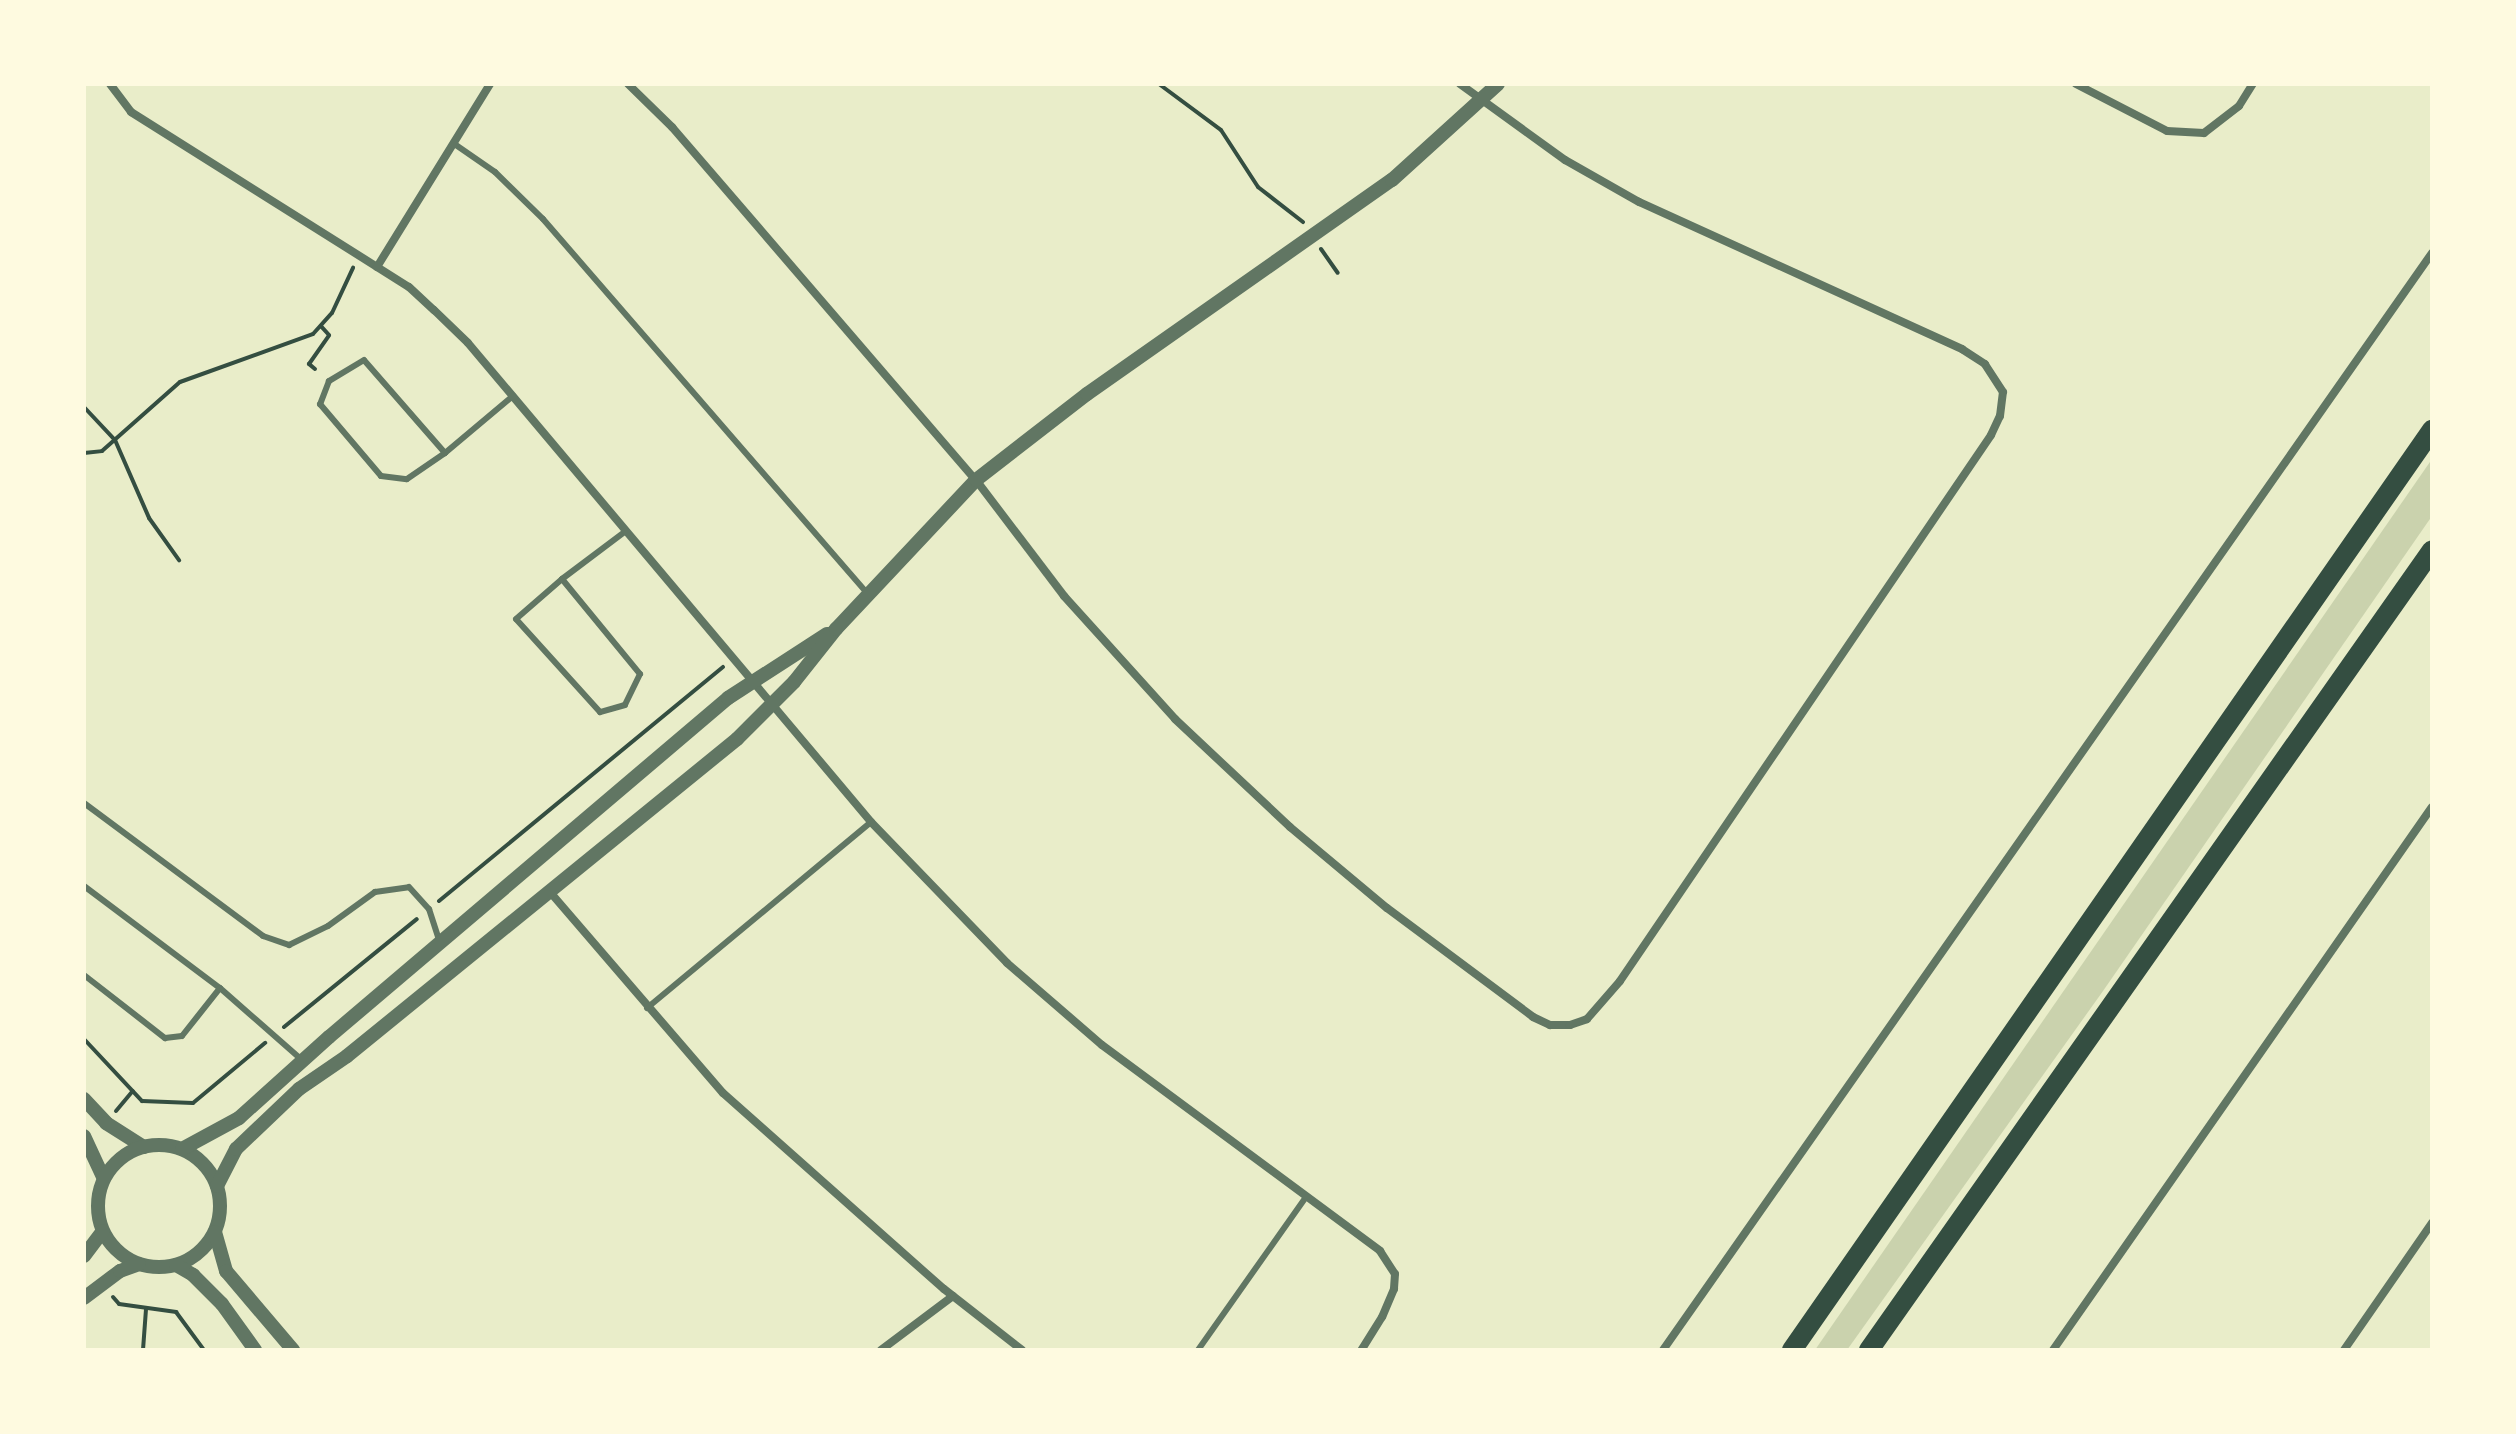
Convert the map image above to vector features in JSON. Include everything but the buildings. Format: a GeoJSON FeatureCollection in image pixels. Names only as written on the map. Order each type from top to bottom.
{"type":"FeatureCollection","features":[{"type":"Feature","properties":{"kind":"main road"},"geometry":{"type":"LineString","coordinates":[[1792,1350],[2432,430]]}},
{"type":"Feature","properties":{"kind":"main road"},"geometry":{"type":"LineString","coordinates":[[1869,1350],[2432,550]]}},
{"type":"Feature","properties":{"kind":"street"},"geometry":{"type":"LineString","coordinates":[[110,84],[131,112],[377,267],[434,310],[513,396],[871,822],[1007,963],[1102,1045],[1380,1251],[1395,1274],[1394,1289],[1382,1317],[1361,1350]]}},
{"type":"Feature","properties":{"kind":"street"},"geometry":{"type":"LineString","coordinates":[[377,267],[490,84]]}},
{"type":"Feature","properties":{"kind":"street"},"geometry":{"type":"LineString","coordinates":[[628,84],[672,127],[976,480],[1074,608],[1175,719],[1290,827],[1387,908],[1533,1017],[1550,1025],[1570,1025],[1587,1019],[1620,981],[1991,435],[2000,416],[2003,392],[1985,364],[1962,349],[1639,202],[1565,160],[1460,84]]}},
{"type":"Feature","properties":{"kind":"street"},"geometry":{"type":"LineString","coordinates":[[217,1186],[236,1149],[264,1120],[712,760],[771,705],[836,629],[976,480],[1087,394],[1392,180],[1498,84]]}},
{"type":"Feature","properties":{"kind":"street"},"geometry":{"type":"LineString","coordinates":[[2076,84],[2167,131],[2204,133],[2239,106],[2253,84]]}},
{"type":"Feature","properties":{"kind":"street"},"geometry":{"type":"LineString","coordinates":[[1663,1350],[2432,253]]}},
{"type":"Feature","properties":{"kind":"street"},"geometry":{"type":"LineString","coordinates":[[182,1149],[239,1118],[751,680],[836,629]]}},
{"type":"Feature","properties":{"kind":"street"},"geometry":{"type":"LineString","coordinates":[[2053,1350],[2432,807]]}},
{"type":"Feature","properties":{"kind":"street"},"geometry":{"type":"LineString","coordinates":[[550,892],[723,1093],[953,1296],[1022,1350]]}},
{"type":"Feature","properties":{"kind":"street"},"geometry":{"type":"LineString","coordinates":[[84,1099],[106,1123],[144,1147]]}},
{"type":"Feature","properties":{"kind":"street"},"geometry":{"type":"LineString","coordinates":[[84,1136],[104,1179]]}},
{"type":"Feature","properties":{"kind":"street"},"geometry":{"type":"LineString","coordinates":[[139,1264],[124,1256],[103,1231],[98,1205],[104,1179],[114,1164],[144,1147],[157,1145],[182,1149],[203,1164],[217,1186],[220,1217],[215,1232],[199,1253],[176,1265]]}},
{"type":"Feature","properties":{"kind":"street"},"geometry":{"type":"LineString","coordinates":[[2344,1350],[2432,1223]]}},
{"type":"Feature","properties":{"kind":"street"},"geometry":{"type":"LineString","coordinates":[[84,1256],[103,1231]]}},
{"type":"Feature","properties":{"kind":"street"},"geometry":{"type":"LineString","coordinates":[[215,1232],[226,1271],[293,1350]]}},
{"type":"Feature","properties":{"kind":"street"},"geometry":{"type":"LineString","coordinates":[[84,1298],[120,1271],[139,1264],[176,1265],[193,1275],[222,1304],[255,1350]]}},
{"type":"Feature","properties":{"kind":"street"},"geometry":{"type":"LineString","coordinates":[[881,1350],[953,1296]]}},
{"type":"Feature","properties":{"kind":"lane"},"geometry":{"type":"LineString","coordinates":[[453,143],[495,172],[543,219],[868,594]]}},
{"type":"Feature","properties":{"kind":"lane"},"geometry":{"type":"LineString","coordinates":[[445,453],[364,360],[329,381],[320,404],[381,476],[407,479],[445,453],[513,396]]}},
{"type":"Feature","properties":{"kind":"lane"},"geometry":{"type":"LineString","coordinates":[[562,579],[640,674],[625,705],[600,712],[516,619],[562,579],[626,531]]}},
{"type":"Feature","properties":{"kind":"lane"},"geometry":{"type":"LineString","coordinates":[[84,803],[263,936],[289,945],[328,926],[375,892],[409,887],[429,909],[440,943]]}},
{"type":"Feature","properties":{"kind":"lane"},"geometry":{"type":"LineString","coordinates":[[647,1008],[871,822]]}},
{"type":"Feature","properties":{"kind":"lane"},"geometry":{"type":"LineString","coordinates":[[84,886],[220,988],[303,1061]]}},
{"type":"Feature","properties":{"kind":"lane"},"geometry":{"type":"LineString","coordinates":[[84,975],[165,1038],[182,1036],[220,988]]}},
{"type":"Feature","properties":{"kind":"lane"},"geometry":{"type":"LineString","coordinates":[[1198,1350],[1306,1197]]}},
{"type":"Feature","properties":{"kind":"path"},"geometry":{"type":"LineString","coordinates":[[1159,84],[1221,130],[1258,187],[1299,216],[1338,273]]}},
{"type":"Feature","properties":{"kind":"path"},"geometry":{"type":"LineString","coordinates":[[84,453],[102,451],[180,382],[228,362],[313,334],[332,313],[358,255]]}},
{"type":"Feature","properties":{"kind":"path"},"geometry":{"type":"LineString","coordinates":[[315,369],[309,364],[329,335],[321,326]]}},
{"type":"Feature","properties":{"kind":"path"},"geometry":{"type":"LineString","coordinates":[[84,407],[115,440],[149,518],[179,560]]}},
{"type":"Feature","properties":{"kind":"path"},"geometry":{"type":"LineString","coordinates":[[84,1039],[133,1091]]}},
{"type":"Feature","properties":{"kind":"path"},"geometry":{"type":"LineString","coordinates":[[119,1304],[176,1312],[204,1350]]}},
{"type":"Feature","properties":{"kind":"path"},"geometry":{"type":"LineString","coordinates":[[143,1350],[147,1308]]}},
{"type":"Feature","properties":{"kind":"green space"},"geometry":{"type":"Polygon","coordinates":[[[2432,459],[2432,516],[2103,991],[1847,1350],[1815,1350],[2432,459]]]}}]}
